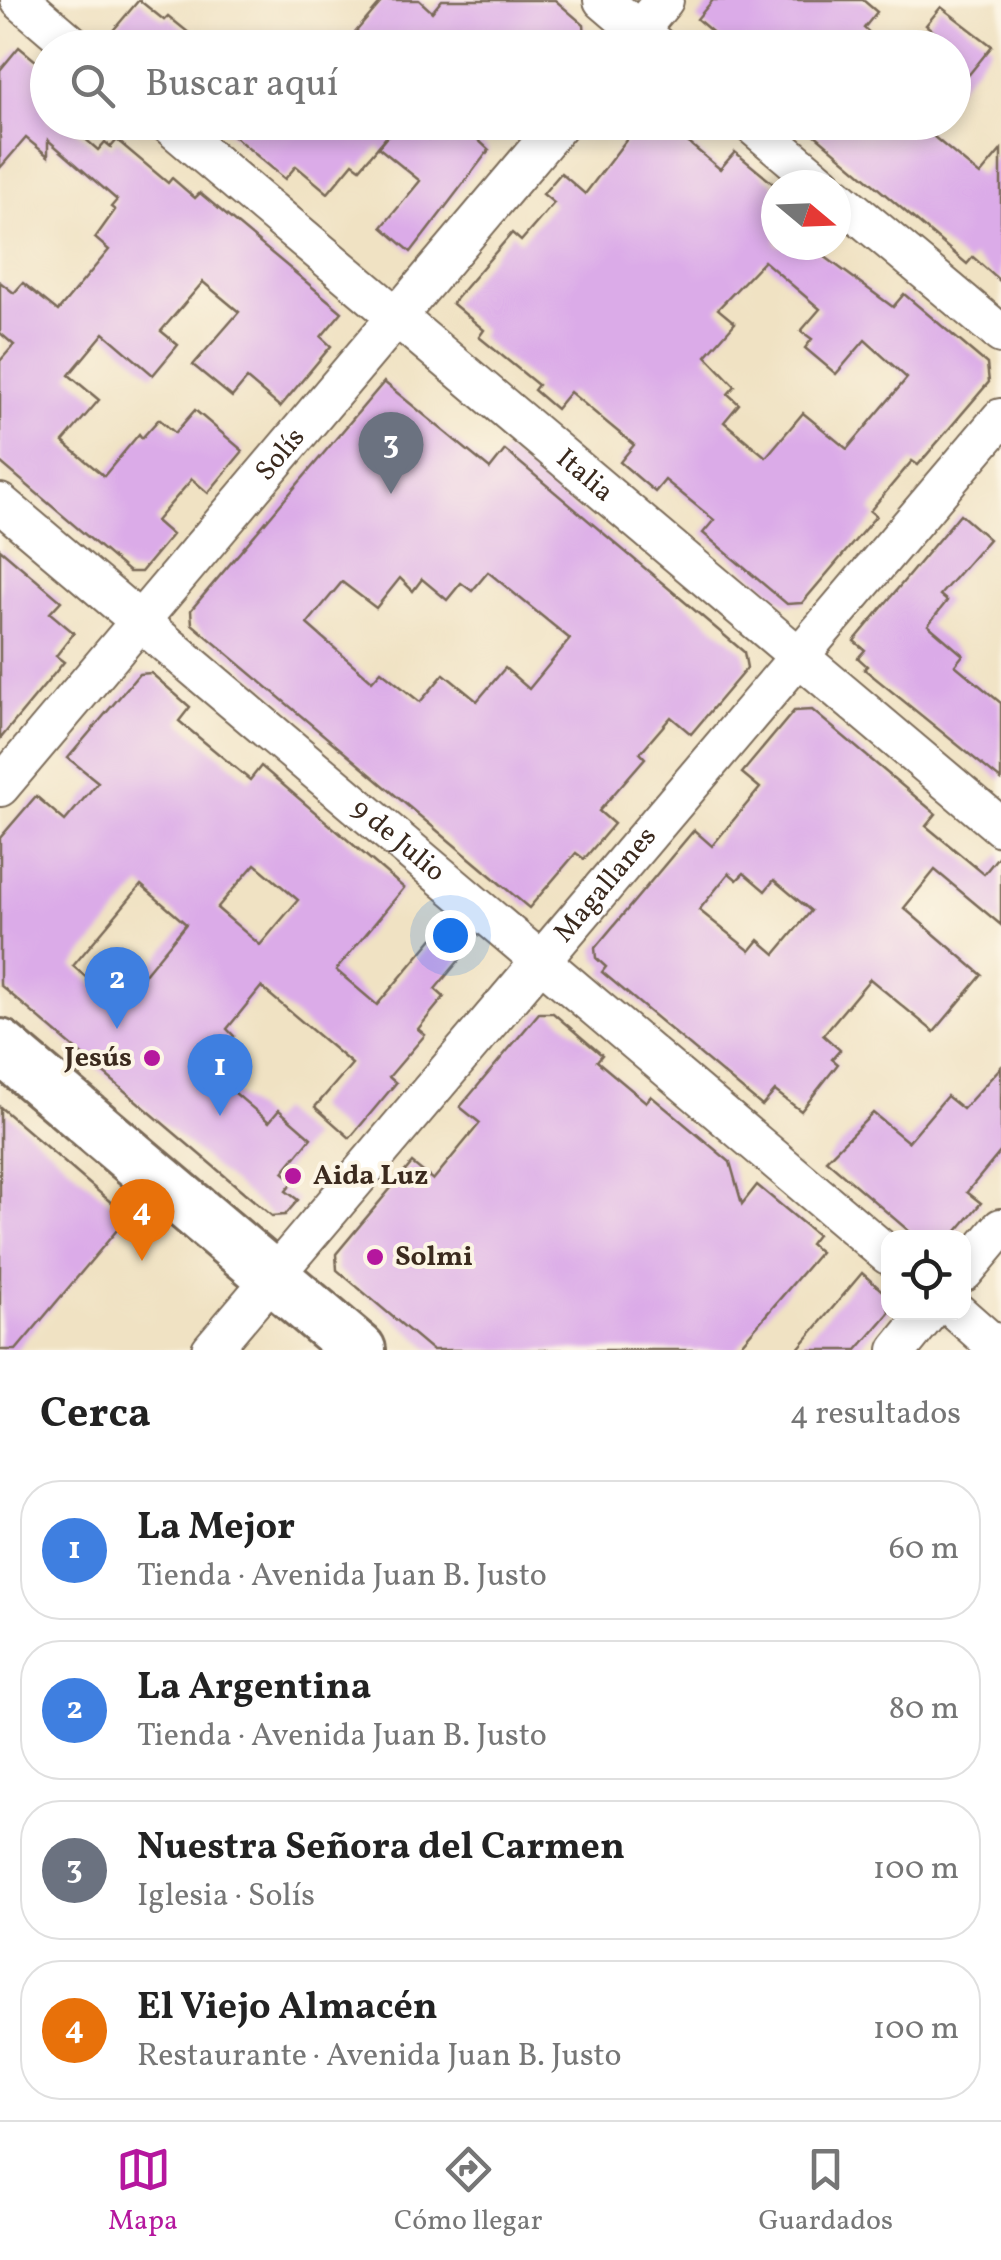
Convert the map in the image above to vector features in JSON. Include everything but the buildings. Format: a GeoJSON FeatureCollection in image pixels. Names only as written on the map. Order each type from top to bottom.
{"type":"FeatureCollection","features":[{"type":"Feature","properties":{"kind":"main road"},"geometry":{"type":"LineString","coordinates":[[0,1046],[359,1350]]}},
{"type":"Feature","properties":{"kind":"street"},"geometry":{"type":"LineString","coordinates":[[20,0],[55,30]]}},
{"type":"Feature","properties":{"kind":"street"},"geometry":{"type":"LineString","coordinates":[[603,0],[630,30]]}},
{"type":"Feature","properties":{"kind":"street"},"geometry":{"type":"LineString","coordinates":[[648,30],[664,0]]}},
{"type":"Feature","properties":{"kind":"street","name":"Italia"},"geometry":{"type":"LineString","coordinates":[[187,140],[1001,827]]}},
{"type":"Feature","properties":{"kind":"street","name":"Solís"},"geometry":{"type":"LineString","coordinates":[[0,787],[546,140]]}},
{"type":"Feature","properties":{"kind":"street"},"geometry":{"type":"LineString","coordinates":[[770,140],[805,170]]}},
{"type":"Feature","properties":{"kind":"street"},"geometry":{"type":"LineString","coordinates":[[851,209],[1001,334]]}},
{"type":"Feature","properties":{"kind":"street","name":"Magallanes"},"geometry":{"type":"LineString","coordinates":[[212,1350],[1001,418]]}},
{"type":"Feature","properties":{"kind":"street","name":"9 de Julio"},"geometry":{"type":"LineString","coordinates":[[0,504],[881,1249]]}},
{"type":"Feature","properties":{"kind":"street"},"geometry":{"type":"LineString","coordinates":[[971,1264],[1001,1228]]}},
{"type":"Feature","properties":{"kind":"street"},"geometry":{"type":"LineString","coordinates":[[898,1350],[922,1320]]}},
{"type":"Feature","properties":{"kind":"street"},"geometry":{"type":"LineString","coordinates":[[965,1320],[1000,1350]]}},
{"type":"Feature","properties":{"kind":"place","name":"Nuestra Señora del Carmen"},"geometry":{"type":"Point","coordinates":[391,494]}},
{"type":"Feature","properties":{"kind":"place","name":"La Argentina"},"geometry":{"type":"Point","coordinates":[117,1029]}},
{"type":"Feature","properties":{"kind":"place","name":"Jesús"},"geometry":{"type":"Point","coordinates":[152,1058]}},
{"type":"Feature","properties":{"kind":"place","name":"La Mejor"},"geometry":{"type":"Point","coordinates":[220,1116]}},
{"type":"Feature","properties":{"kind":"place","name":"Aida Luz"},"geometry":{"type":"Point","coordinates":[293,1176]}},
{"type":"Feature","properties":{"kind":"place","name":"Solmi"},"geometry":{"type":"Point","coordinates":[375,1257]}},
{"type":"Feature","properties":{"kind":"place","name":"El Viejo Almacén"},"geometry":{"type":"Point","coordinates":[142,1261]}}]}
